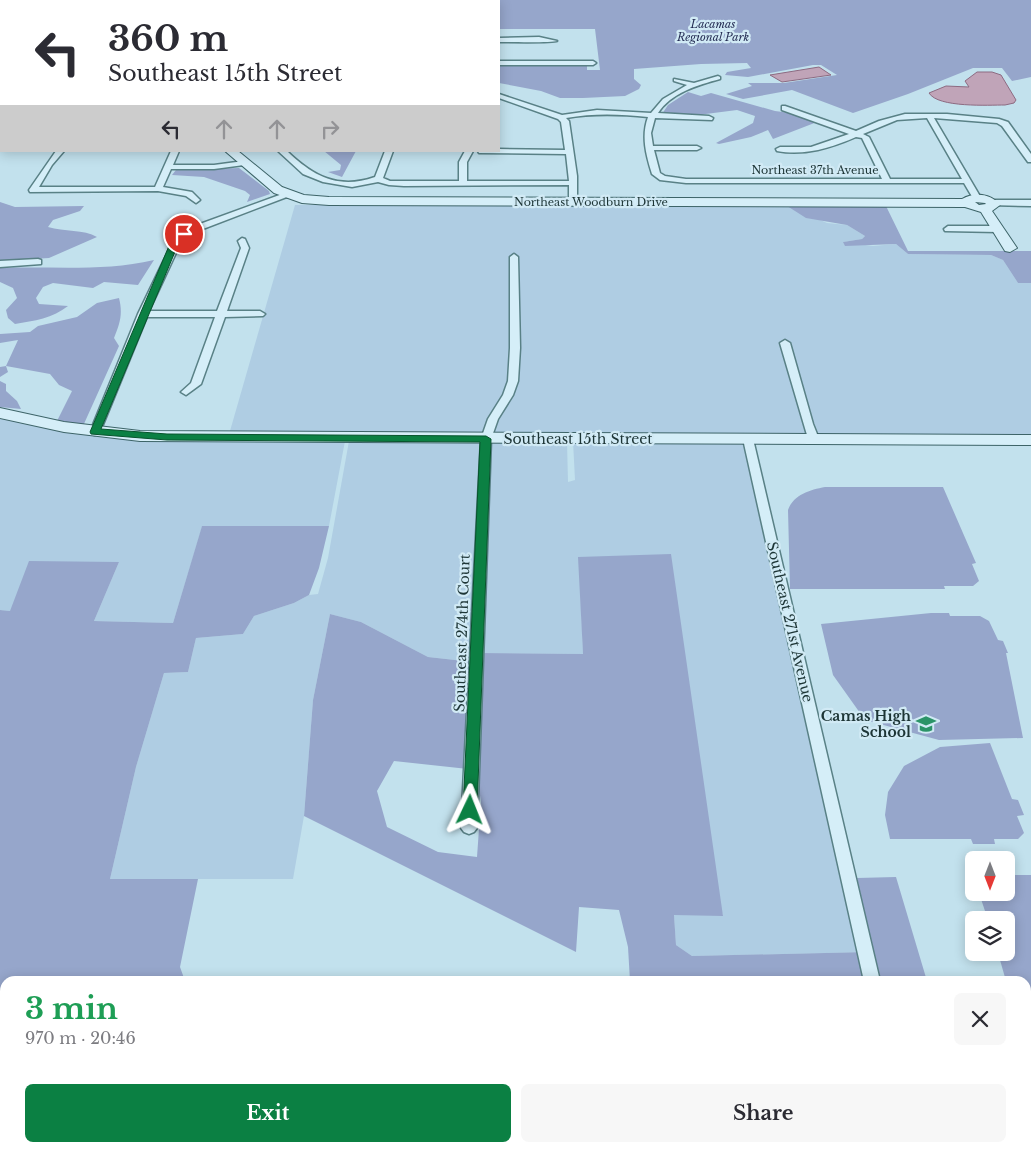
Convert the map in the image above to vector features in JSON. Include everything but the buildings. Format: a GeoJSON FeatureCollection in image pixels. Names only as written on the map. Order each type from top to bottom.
{"type":"FeatureCollection","features":[{"type":"Feature","properties":{"kind":"street"},"geometry":{"type":"LineString","coordinates":[[500,40],[539,39],[554,41]]}},
{"type":"Feature","properties":{"kind":"street"},"geometry":{"type":"LineString","coordinates":[[500,63],[593,64]]}},
{"type":"Feature","properties":{"kind":"street"},"geometry":{"type":"LineString","coordinates":[[697,148],[650,148],[647,129],[657,108],[670,98],[694,85],[718,78]]}},
{"type":"Feature","properties":{"kind":"street"},"geometry":{"type":"LineString","coordinates":[[676,80],[694,85]]}},
{"type":"Feature","properties":{"kind":"street"},"geometry":{"type":"LineString","coordinates":[[500,96],[560,117],[588,112],[676,118],[709,118]]}},
{"type":"Feature","properties":{"kind":"street"},"geometry":{"type":"LineString","coordinates":[[785,108],[859,133],[868,139],[887,181]]}},
{"type":"Feature","properties":{"kind":"street"},"geometry":{"type":"LineString","coordinates":[[930,116],[968,182],[1010,248]]}},
{"type":"Feature","properties":{"kind":"street"},"geometry":{"type":"LineString","coordinates":[[780,150],[817,150],[896,118],[930,116],[999,121],[1005,124],[1031,160]]}},
{"type":"Feature","properties":{"kind":"street"},"geometry":{"type":"LineString","coordinates":[[560,117],[566,125],[570,152],[573,176],[572,202]]}},
{"type":"Feature","properties":{"kind":"street","name":"Northeast 37th Avenue"},"geometry":{"type":"LineString","coordinates":[[650,148],[656,174],[663,178],[686,181],[968,182]]}},
{"type":"Feature","properties":{"kind":"street"},"geometry":{"type":"LineString","coordinates":[[500,151],[570,152]]}},
{"type":"Feature","properties":{"kind":"street"},"geometry":{"type":"LineString","coordinates":[[59,152],[49,164],[34,190],[158,189],[189,194],[196,200]]}},
{"type":"Feature","properties":{"kind":"street"},"geometry":{"type":"LineString","coordinates":[[158,189],[175,152]]}},
{"type":"Feature","properties":{"kind":"street","name":"Northeast Woodburn Drive"},"geometry":{"type":"LineString","coordinates":[[232,152],[278,190],[302,199],[329,201],[1031,203]]}},
{"type":"Feature","properties":{"kind":"street"},"geometry":{"type":"LineString","coordinates":[[283,152],[307,172],[328,181],[349,184],[366,183],[378,179],[389,183],[404,184],[572,183]]}},
{"type":"Feature","properties":{"kind":"street"},"geometry":{"type":"LineString","coordinates":[[378,179],[390,152]]}},
{"type":"Feature","properties":{"kind":"street"},"geometry":{"type":"LineString","coordinates":[[463,183],[463,162],[468,152]]}},
{"type":"Feature","properties":{"kind":"street"},"geometry":{"type":"LineString","coordinates":[[169,167],[214,167],[244,163]]}},
{"type":"Feature","properties":{"kind":"street"},"geometry":{"type":"LineString","coordinates":[[95,432],[173,246],[184,234],[288,195]]}},
{"type":"Feature","properties":{"kind":"street"},"geometry":{"type":"LineString","coordinates":[[948,229],[998,228]]}},
{"type":"Feature","properties":{"kind":"street"},"geometry":{"type":"LineString","coordinates":[[186,392],[196,384],[245,248],[242,241]]}},
{"type":"Feature","properties":{"kind":"street","name":"Southeast 274th Court"},"geometry":{"type":"LineString","coordinates":[[469,828],[486,439],[493,419],[508,395],[513,381],[515,348],[514,257]]}},
{"type":"Feature","properties":{"kind":"street"},"geometry":{"type":"LineString","coordinates":[[0,264],[38,262]]}},
{"type":"Feature","properties":{"kind":"street"},"geometry":{"type":"LineString","coordinates":[[143,314],[260,314]]}},
{"type":"Feature","properties":{"kind":"street"},"geometry":{"type":"LineString","coordinates":[[785,342],[808,424],[812,435],[817,439]]}},
{"type":"Feature","properties":{"kind":"street","name":"Southeast 15th Street"},"geometry":{"type":"LineString","coordinates":[[0,413],[95,432],[167,437],[1031,440]]}},
{"type":"Feature","properties":{"kind":"street","name":"Southeast 271st Avenue"},"geometry":{"type":"LineString","coordinates":[[748,439],[871,976]]}},
{"type":"Feature","properties":{"kind":"shaded area"},"geometry":{"type":"Polygon","coordinates":[[[819,67],[831,75],[782,82],[770,75],[819,67]]]}},
{"type":"Feature","properties":{"kind":"shaded area"},"geometry":{"type":"Polygon","coordinates":[[[977,72],[992,72],[1001,75],[1016,100],[1014,103],[1005,105],[964,105],[942,101],[934,98],[929,93],[946,86],[969,87],[965,81],[977,72]]]}},
{"type":"Feature","properties":{"kind":"shaded area"},"geometry":{"type":"Polygon","coordinates":[[[784,204],[827,223],[847,225],[865,236],[862,239],[843,242],[873,246],[896,244],[908,254],[991,255],[1003,260],[1018,283],[1031,283],[1031,436],[235,434],[230,431],[295,205],[784,204]]]}},
{"type":"Feature","properties":{"kind":"shaded area"},"geometry":{"type":"Polygon","coordinates":[[[0,415],[75,431],[345,441],[329,526],[202,527],[173,623],[94,621],[119,562],[10,611],[0,610],[0,415]]]}},
{"type":"Feature","properties":{"kind":"shaded area"},"geometry":{"type":"Polygon","coordinates":[[[349,441],[482,441],[473,662],[428,657],[361,622],[330,614],[313,700],[304,816],[293,879],[110,879],[136,767],[164,673],[188,672],[196,638],[243,634],[254,616],[294,603],[309,595],[318,594],[328,558],[349,441]]]}},
{"type":"Feature","properties":{"kind":"shaded area"},"geometry":{"type":"Polygon","coordinates":[[[573,441],[745,442],[867,952],[692,956],[676,945],[674,915],[723,915],[579,557],[583,654],[478,653],[488,442],[567,442],[568,482],[575,480],[573,441]]]}},
{"type":"Feature","properties":{"kind":"green space","name":"Lacamas Regional Park"},"geometry":{"type":"Polygon","coordinates":[[[500,0],[1031,0],[1031,77],[1012,81],[1002,68],[973,68],[908,94],[853,113],[792,90],[743,99],[726,94],[752,86],[748,83],[784,83],[837,75],[821,65],[748,77],[725,75],[727,72],[751,68],[747,63],[634,69],[634,79],[641,85],[639,89],[625,96],[560,98],[541,91],[500,83],[500,65],[587,66],[587,70],[600,70],[595,29],[500,29],[500,0]]]}},
{"type":"Feature","properties":{"kind":"green space"},"geometry":{"type":"Polygon","coordinates":[[[688,92],[701,96],[711,93],[775,111],[790,113],[817,122],[773,139],[768,130],[751,137],[719,144],[716,143],[753,123],[755,116],[737,110],[690,116],[662,114],[668,105],[688,92]]]}},
{"type":"Feature","properties":{"kind":"green space"},"geometry":{"type":"Polygon","coordinates":[[[325,152],[355,152],[342,177],[328,172],[340,170],[341,165],[325,152]]]}},
{"type":"Feature","properties":{"kind":"green space"},"geometry":{"type":"Polygon","coordinates":[[[239,168],[269,191],[270,194],[247,202],[250,195],[245,191],[204,177],[172,175],[176,170],[239,168]]]}},
{"type":"Feature","properties":{"kind":"green space"},"geometry":{"type":"Polygon","coordinates":[[[0,202],[15,207],[84,206],[80,211],[53,220],[48,227],[92,234],[97,237],[49,258],[0,261],[0,202]]]}},
{"type":"Feature","properties":{"kind":"green space"},"geometry":{"type":"Polygon","coordinates":[[[784,204],[885,204],[908,251],[1031,251],[1031,283],[1018,283],[1003,260],[991,255],[908,254],[896,244],[845,246],[843,242],[862,239],[865,236],[847,225],[806,218],[784,204]]]}},
{"type":"Feature","properties":{"kind":"green space"},"geometry":{"type":"Polygon","coordinates":[[[154,260],[138,285],[104,282],[93,288],[53,283],[43,287],[36,298],[39,304],[68,306],[50,316],[29,322],[15,324],[8,318],[6,310],[17,298],[13,288],[0,282],[0,268],[97,267],[135,264],[154,260]]]}},
{"type":"Feature","properties":{"kind":"green space"},"geometry":{"type":"Polygon","coordinates":[[[119,298],[120,318],[114,338],[119,346],[83,426],[57,421],[72,391],[59,385],[50,374],[6,366],[18,340],[0,343],[0,334],[30,332],[38,326],[77,317],[97,303],[119,298]]]}},
{"type":"Feature","properties":{"kind":"green space"},"geometry":{"type":"Polygon","coordinates":[[[6,366],[8,372],[0,377],[0,367],[6,366]]]}},
{"type":"Feature","properties":{"kind":"green space"},"geometry":{"type":"Polygon","coordinates":[[[0,381],[6,384],[6,391],[17,401],[21,409],[0,407],[0,381]]]}},
{"type":"Feature","properties":{"kind":"green space"},"geometry":{"type":"Polygon","coordinates":[[[825,487],[943,487],[976,563],[972,564],[979,581],[973,586],[944,586],[945,589],[790,589],[788,510],[798,496],[808,491],[825,487]]]}},
{"type":"Feature","properties":{"kind":"green space"},"geometry":{"type":"Polygon","coordinates":[[[202,526],[329,526],[319,568],[309,595],[294,603],[254,616],[243,634],[196,638],[188,672],[164,673],[136,767],[110,879],[198,879],[180,967],[183,976],[0,976],[0,610],[10,611],[29,561],[119,562],[94,621],[173,623],[202,526]]]}},
{"type":"Feature","properties":{"kind":"green space"},"geometry":{"type":"Polygon","coordinates":[[[671,554],[723,916],[674,915],[676,945],[692,956],[867,952],[873,976],[630,976],[628,947],[619,910],[579,907],[576,952],[304,816],[313,700],[330,614],[361,622],[428,657],[473,662],[468,769],[394,761],[377,791],[387,827],[438,852],[477,857],[481,801],[475,769],[478,653],[583,654],[578,557],[671,554]]]}},
{"type":"Feature","properties":{"kind":"green space"},"geometry":{"type":"Polygon","coordinates":[[[931,613],[949,613],[950,616],[980,616],[989,621],[998,640],[1003,641],[1008,653],[1006,653],[1023,738],[939,740],[865,720],[833,675],[821,624],[931,613]]]}},
{"type":"Feature","properties":{"kind":"green space"},"geometry":{"type":"Polygon","coordinates":[[[990,743],[1012,799],[1018,800],[1024,815],[1017,816],[1024,833],[1018,839],[994,839],[995,844],[973,844],[971,839],[890,839],[885,815],[888,792],[904,766],[940,747],[990,743]]]}},
{"type":"Feature","properties":{"kind":"green space"},"geometry":{"type":"Polygon","coordinates":[[[1015,875],[1031,875],[1031,976],[1005,976],[1000,961],[1015,961],[1015,911],[985,911],[982,901],[1015,901],[1015,875]]]}},
{"type":"Feature","properties":{"kind":"green space"},"geometry":{"type":"Polygon","coordinates":[[[896,877],[926,976],[879,976],[857,878],[896,877]]]}},
{"type":"Feature","properties":{"kind":"place","name":"Camas High School"},"geometry":{"type":"Point","coordinates":[926,724]}},
{"type":"Feature","properties":{"kind":"route"},"geometry":{"type":"LineString","coordinates":[[184,234],[173,246],[95,432],[167,437],[486,439],[470,810]]}}]}
